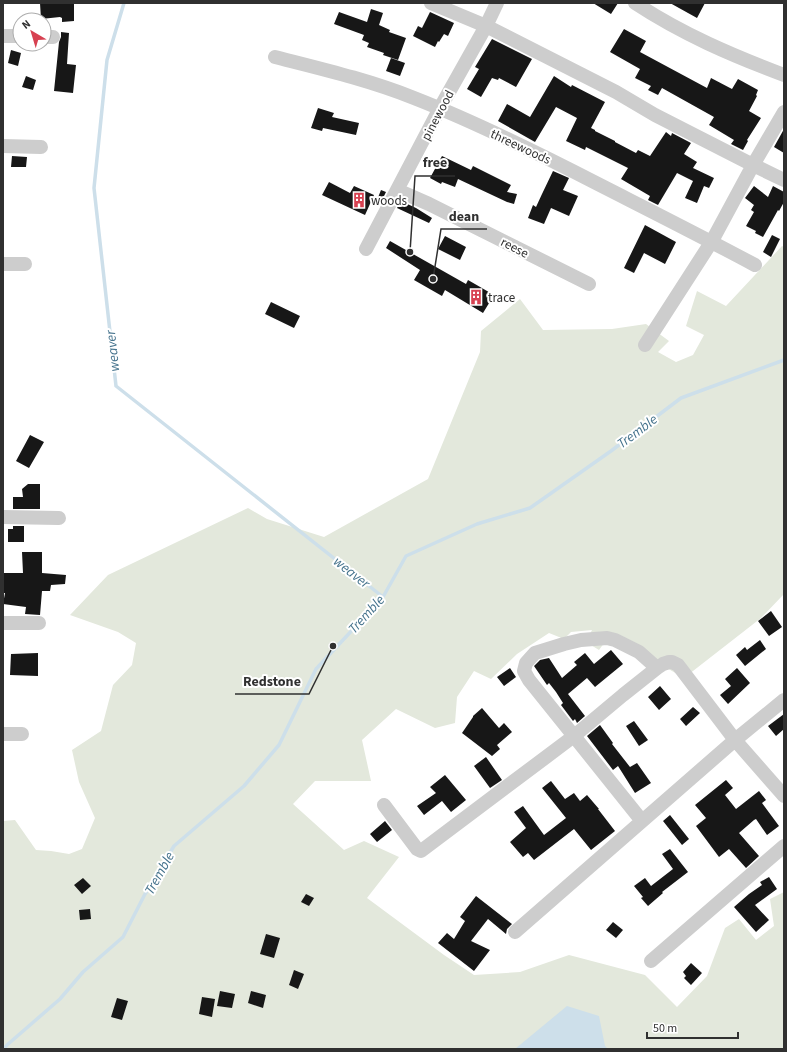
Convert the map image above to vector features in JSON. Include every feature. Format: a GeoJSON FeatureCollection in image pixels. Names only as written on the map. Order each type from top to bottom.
{"type":"FeatureCollection","features":[{"type":"Feature","properties":{"kind":"street"},"geometry":{"type":"LineString","coordinates":[[432,3],[486,26],[616,92],[655,115],[784,180]]}},
{"type":"Feature","properties":{"kind":"street","name":"pinewood"},"geometry":{"type":"LineString","coordinates":[[366,249],[497,3]]}},
{"type":"Feature","properties":{"kind":"street"},"geometry":{"type":"LineString","coordinates":[[635,3],[711,46],[784,75]]}},
{"type":"Feature","properties":{"kind":"street","name":"threewoods"},"geometry":{"type":"LineString","coordinates":[[275,57],[356,78],[413,97],[440,108],[523,146],[755,265]]}},
{"type":"Feature","properties":{"kind":"street"},"geometry":{"type":"LineString","coordinates":[[645,345],[712,242],[753,165],[784,112]]}},
{"type":"Feature","properties":{"kind":"street"},"geometry":{"type":"LineString","coordinates":[[3,146],[41,147]]}},
{"type":"Feature","properties":{"kind":"street","name":"reese"},"geometry":{"type":"LineString","coordinates":[[397,190],[429,204],[589,284]]}},
{"type":"Feature","properties":{"kind":"street"},"geometry":{"type":"LineString","coordinates":[[3,264],[24,264]]}},
{"type":"Feature","properties":{"kind":"street"},"geometry":{"type":"LineString","coordinates":[[3,518],[59,518]]}},
{"type":"Feature","properties":{"kind":"street"},"geometry":{"type":"LineString","coordinates":[[3,623],[39,623]]}},
{"type":"Feature","properties":{"kind":"street"},"geometry":{"type":"LineString","coordinates":[[642,821],[524,671],[526,663],[535,653],[581,640],[607,638],[616,640],[639,652],[657,668]]}},
{"type":"Feature","properties":{"kind":"street"},"geometry":{"type":"LineString","coordinates":[[384,806],[417,849],[421,851],[574,736],[657,668],[669,662],[678,665],[735,740],[784,796]]}},
{"type":"Feature","properties":{"kind":"street"},"geometry":{"type":"LineString","coordinates":[[515,932],[735,740],[784,700]]}},
{"type":"Feature","properties":{"kind":"street"},"geometry":{"type":"LineString","coordinates":[[3,734],[22,734]]}},
{"type":"Feature","properties":{"kind":"street"},"geometry":{"type":"LineString","coordinates":[[651,961],[784,846]]}},
{"type":"Feature","properties":{"kind":"shaded area"},"geometry":{"type":"Polygon","coordinates":[[[782,246],[784,247],[784,594],[761,618],[684,678],[610,635],[599,650],[586,642],[592,630],[571,632],[564,639],[549,633],[517,654],[491,679],[474,671],[457,697],[455,723],[435,728],[396,709],[362,740],[371,781],[315,781],[293,804],[344,850],[364,841],[399,857],[367,898],[444,955],[474,975],[520,972],[569,955],[645,975],[677,1007],[707,976],[725,928],[739,919],[756,940],[774,926],[770,899],[784,892],[784,1049],[3,1049],[3,821],[15,820],[36,850],[69,854],[82,849],[95,818],[79,782],[72,750],[101,731],[113,685],[132,665],[136,643],[118,632],[70,615],[108,575],[248,508],[267,519],[324,537],[428,479],[480,352],[481,331],[520,299],[543,330],[612,329],[646,324],[669,341],[658,352],[676,362],[693,355],[704,335],[686,326],[697,291],[726,306],[782,246]]]}},
{"type":"Feature","properties":{"kind":"water"},"geometry":{"type":"Polygon","coordinates":[[[567,1006],[599,1016],[605,1046],[608,1049],[515,1049],[567,1006]]]}},
{"type":"Feature","properties":{"kind":"building"},"geometry":{"type":"Polygon","coordinates":[[[40,3],[74,3],[74,21],[62,22],[62,18],[60,17],[52,18],[52,12],[41,12],[40,3]]]}},
{"type":"Feature","properties":{"kind":"building"},"geometry":{"type":"Polygon","coordinates":[[[593,3],[618,3],[611,14],[593,3]]]}},
{"type":"Feature","properties":{"kind":"building"},"geometry":{"type":"Polygon","coordinates":[[[670,3],[705,3],[697,18],[670,3]]]}},
{"type":"Feature","properties":{"kind":"building"},"geometry":{"type":"Polygon","coordinates":[[[371,9],[383,13],[379,25],[390,30],[389,32],[406,38],[398,60],[367,47],[369,43],[362,40],[364,35],[334,24],[339,12],[367,22],[371,9]]]}},
{"type":"Feature","properties":{"kind":"building"},"geometry":{"type":"Polygon","coordinates":[[[430,12],[454,23],[448,36],[444,34],[435,47],[413,36],[418,26],[422,28],[430,12]]]}},
{"type":"Feature","properties":{"kind":"building"},"geometry":{"type":"Polygon","coordinates":[[[624,29],[646,41],[640,52],[707,88],[711,78],[732,89],[738,79],[758,90],[757,96],[749,111],[761,118],[747,140],[748,141],[743,150],[731,144],[734,140],[709,125],[714,117],[662,88],[658,95],[648,90],[651,86],[635,78],[640,69],[610,52],[624,29]]]}},
{"type":"Feature","properties":{"kind":"building"},"geometry":{"type":"Polygon","coordinates":[[[61,32],[69,33],[67,64],[76,65],[73,93],[54,91],[61,32]]]}},
{"type":"Feature","properties":{"kind":"building"},"geometry":{"type":"Polygon","coordinates":[[[492,39],[532,59],[516,87],[499,78],[498,80],[492,78],[481,97],[467,89],[479,69],[475,67],[492,39]]]}},
{"type":"Feature","properties":{"kind":"building"},"geometry":{"type":"Polygon","coordinates":[[[11,50],[12,52],[21,53],[18,66],[8,63],[11,50]]]}},
{"type":"Feature","properties":{"kind":"building"},"geometry":{"type":"Polygon","coordinates":[[[391,58],[405,63],[400,76],[386,71],[391,58]]]}},
{"type":"Feature","properties":{"kind":"building"},"geometry":{"type":"Polygon","coordinates":[[[26,76],[36,80],[33,90],[22,87],[26,76]]]}},
{"type":"Feature","properties":{"kind":"building"},"geometry":{"type":"Polygon","coordinates":[[[554,76],[571,87],[572,85],[605,102],[591,128],[636,153],[638,150],[650,156],[666,132],[671,136],[672,133],[691,143],[684,154],[697,162],[693,168],[714,178],[709,188],[704,186],[697,203],[685,198],[693,181],[677,173],[658,205],[648,200],[650,196],[621,179],[628,168],[586,147],[585,150],[566,141],[577,118],[556,107],[535,142],[498,121],[507,104],[530,117],[554,76]]]}},
{"type":"Feature","properties":{"kind":"building"},"geometry":{"type":"Polygon","coordinates":[[[318,108],[334,113],[332,117],[359,123],[356,135],[323,128],[322,131],[311,128],[318,108]]]}},
{"type":"Feature","properties":{"kind":"building"},"geometry":{"type":"Polygon","coordinates":[[[784,129],[784,153],[774,147],[784,129]]]}},
{"type":"Feature","properties":{"kind":"building"},"geometry":{"type":"Polygon","coordinates":[[[12,156],[27,157],[26,167],[11,167],[12,156]]]}},
{"type":"Feature","properties":{"kind":"building"},"geometry":{"type":"Polygon","coordinates":[[[442,156],[471,170],[473,166],[511,185],[507,192],[517,194],[514,204],[458,179],[455,187],[442,182],[441,184],[430,178],[442,156]]]}},
{"type":"Feature","properties":{"kind":"building"},"geometry":{"type":"Polygon","coordinates":[[[553,171],[569,178],[563,190],[578,196],[569,216],[551,208],[544,224],[528,218],[533,205],[536,207],[553,171]]]}},
{"type":"Feature","properties":{"kind":"building"},"geometry":{"type":"Polygon","coordinates":[[[329,182],[350,193],[354,186],[374,195],[365,215],[322,195],[329,182]]]}},
{"type":"Feature","properties":{"kind":"building"},"geometry":{"type":"Polygon","coordinates":[[[754,186],[768,197],[773,186],[784,192],[784,202],[763,237],[755,233],[756,231],[746,226],[754,212],[751,210],[754,205],[745,198],[754,186]]]}},
{"type":"Feature","properties":{"kind":"building"},"geometry":{"type":"Polygon","coordinates":[[[381,190],[386,192],[381,202],[377,200],[381,190]]]}},
{"type":"Feature","properties":{"kind":"building"},"geometry":{"type":"Polygon","coordinates":[[[401,201],[432,218],[429,223],[397,208],[401,201]]]}},
{"type":"Feature","properties":{"kind":"building"},"geometry":{"type":"Polygon","coordinates":[[[645,225],[676,242],[665,264],[644,253],[634,273],[624,268],[645,225]]]}},
{"type":"Feature","properties":{"kind":"building"},"geometry":{"type":"Polygon","coordinates":[[[772,235],[780,239],[771,257],[763,252],[772,235]]]}},
{"type":"Feature","properties":{"kind":"building"},"geometry":{"type":"Polygon","coordinates":[[[445,236],[466,247],[460,260],[438,249],[445,236]]]}},
{"type":"Feature","properties":{"kind":"building"},"geometry":{"type":"Polygon","coordinates":[[[390,241],[466,284],[468,280],[494,295],[483,313],[445,290],[442,296],[414,280],[420,270],[386,248],[390,241]]]}},
{"type":"Feature","properties":{"kind":"building"},"geometry":{"type":"Polygon","coordinates":[[[271,302],[300,316],[294,328],[265,314],[271,302]]]}},
{"type":"Feature","properties":{"kind":"building"},"geometry":{"type":"Polygon","coordinates":[[[30,435],[44,442],[29,468],[16,461],[30,435]]]}},
{"type":"Feature","properties":{"kind":"building"},"geometry":{"type":"Polygon","coordinates":[[[28,484],[40,484],[40,509],[13,509],[13,497],[23,497],[22,489],[28,484]]]}},
{"type":"Feature","properties":{"kind":"building"},"geometry":{"type":"Polygon","coordinates":[[[13,526],[24,526],[24,542],[8,542],[8,529],[13,529],[13,526]]]}},
{"type":"Feature","properties":{"kind":"building"},"geometry":{"type":"Polygon","coordinates":[[[22,552],[42,552],[42,573],[66,575],[65,584],[51,585],[50,591],[42,591],[40,615],[25,614],[26,607],[3,604],[5,593],[4,573],[23,573],[22,552]]]}},
{"type":"Feature","properties":{"kind":"building"},"geometry":{"type":"Polygon","coordinates":[[[771,611],[782,627],[769,636],[758,621],[771,611]]]}},
{"type":"Feature","properties":{"kind":"building"},"geometry":{"type":"Polygon","coordinates":[[[760,640],[766,649],[745,666],[736,655],[745,647],[747,650],[760,640]]]}},
{"type":"Feature","properties":{"kind":"building"},"geometry":{"type":"Polygon","coordinates":[[[611,650],[623,664],[595,687],[587,678],[568,694],[585,716],[577,723],[575,719],[573,721],[561,705],[563,703],[556,692],[549,683],[547,685],[534,666],[540,660],[549,658],[562,678],[577,665],[574,662],[585,653],[594,664],[611,650]]]}},
{"type":"Feature","properties":{"kind":"building"},"geometry":{"type":"Polygon","coordinates":[[[38,653],[38,676],[10,675],[11,654],[38,653]]]}},
{"type":"Feature","properties":{"kind":"building"},"geometry":{"type":"Polygon","coordinates":[[[510,668],[516,677],[504,686],[497,677],[510,668]]]}},
{"type":"Feature","properties":{"kind":"building"},"geometry":{"type":"Polygon","coordinates":[[[737,668],[750,683],[728,704],[720,695],[731,686],[725,679],[737,668]]]}},
{"type":"Feature","properties":{"kind":"building"},"geometry":{"type":"Polygon","coordinates":[[[660,686],[671,699],[659,710],[648,697],[660,686]]]}},
{"type":"Feature","properties":{"kind":"building"},"geometry":{"type":"Polygon","coordinates":[[[693,707],[700,713],[686,726],[680,719],[693,707]]]}},
{"type":"Feature","properties":{"kind":"building"},"geometry":{"type":"Polygon","coordinates":[[[482,708],[499,728],[504,723],[512,732],[497,745],[500,749],[492,756],[462,733],[473,716],[482,708]]]}},
{"type":"Feature","properties":{"kind":"building"},"geometry":{"type":"Polygon","coordinates":[[[784,714],[784,729],[776,736],[768,726],[784,714]]]}},
{"type":"Feature","properties":{"kind":"building"},"geometry":{"type":"Polygon","coordinates":[[[634,721],[648,740],[639,746],[626,726],[634,721]]]}},
{"type":"Feature","properties":{"kind":"building"},"geometry":{"type":"Polygon","coordinates":[[[600,725],[613,743],[612,744],[630,767],[637,763],[651,783],[635,793],[618,766],[613,770],[587,736],[600,725]]]}},
{"type":"Feature","properties":{"kind":"building"},"geometry":{"type":"Polygon","coordinates":[[[486,757],[502,780],[490,788],[474,766],[486,757]]]}},
{"type":"Feature","properties":{"kind":"building"},"geometry":{"type":"Polygon","coordinates":[[[445,775],[466,800],[451,812],[442,801],[424,815],[417,806],[436,793],[430,787],[445,775]]]}},
{"type":"Feature","properties":{"kind":"building"},"geometry":{"type":"Polygon","coordinates":[[[726,780],[733,788],[725,795],[736,809],[759,791],[766,800],[762,803],[779,826],[767,835],[756,819],[739,833],[759,856],[746,868],[729,849],[719,857],[696,826],[706,818],[695,805],[726,780]]]}},
{"type":"Feature","properties":{"kind":"building"},"geometry":{"type":"Polygon","coordinates":[[[551,781],[565,799],[574,793],[580,801],[587,795],[615,831],[591,850],[574,829],[534,860],[528,853],[523,857],[510,842],[526,828],[514,812],[523,806],[544,835],[566,818],[542,788],[551,781]]]}},
{"type":"Feature","properties":{"kind":"building"},"geometry":{"type":"Polygon","coordinates":[[[670,815],[689,839],[682,845],[663,821],[670,815]]]}},
{"type":"Feature","properties":{"kind":"building"},"geometry":{"type":"Polygon","coordinates":[[[385,821],[392,830],[377,842],[370,834],[385,821]]]}},
{"type":"Feature","properties":{"kind":"building"},"geometry":{"type":"Polygon","coordinates":[[[670,849],[688,872],[662,892],[663,893],[648,906],[634,886],[645,878],[651,886],[673,869],[662,854],[670,849]]]}},
{"type":"Feature","properties":{"kind":"building"},"geometry":{"type":"Polygon","coordinates":[[[769,877],[777,889],[755,905],[769,920],[756,932],[734,907],[762,885],[760,882],[769,877]]]}},
{"type":"Feature","properties":{"kind":"building"},"geometry":{"type":"Polygon","coordinates":[[[83,878],[91,886],[82,894],[74,885],[83,878]]]}},
{"type":"Feature","properties":{"kind":"building"},"geometry":{"type":"Polygon","coordinates":[[[306,894],[314,898],[309,906],[301,902],[306,894]]]}},
{"type":"Feature","properties":{"kind":"building"},"geometry":{"type":"Polygon","coordinates":[[[476,896],[512,924],[507,929],[506,934],[488,919],[471,941],[490,950],[474,971],[438,943],[447,933],[454,939],[465,921],[460,917],[476,896]]]}},
{"type":"Feature","properties":{"kind":"building"},"geometry":{"type":"Polygon","coordinates":[[[90,909],[91,919],[80,920],[79,910],[90,909]]]}},
{"type":"Feature","properties":{"kind":"building"},"geometry":{"type":"Polygon","coordinates":[[[613,922],[623,930],[616,938],[606,930],[613,922]]]}},
{"type":"Feature","properties":{"kind":"building"},"geometry":{"type":"Polygon","coordinates":[[[266,934],[280,938],[274,958],[260,954],[266,934]]]}},
{"type":"Feature","properties":{"kind":"building"},"geometry":{"type":"Polygon","coordinates":[[[691,963],[702,973],[691,985],[684,978],[686,976],[683,972],[691,963]]]}},
{"type":"Feature","properties":{"kind":"building"},"geometry":{"type":"Polygon","coordinates":[[[294,970],[304,974],[298,989],[289,985],[294,970]]]}},
{"type":"Feature","properties":{"kind":"building"},"geometry":{"type":"Polygon","coordinates":[[[220,991],[235,994],[232,1008],[217,1006],[220,991]]]}},
{"type":"Feature","properties":{"kind":"building"},"geometry":{"type":"Polygon","coordinates":[[[251,991],[266,995],[263,1008],[248,1003],[251,991]]]}},
{"type":"Feature","properties":{"kind":"building"},"geometry":{"type":"Polygon","coordinates":[[[202,997],[215,999],[212,1017],[199,1014],[202,997]]]}},
{"type":"Feature","properties":{"kind":"building"},"geometry":{"type":"Polygon","coordinates":[[[117,998],[128,1001],[122,1020],[111,1017],[117,998]]]}},
{"type":"Feature","properties":{"kind":"waterway","name":"weaver"},"geometry":{"type":"LineString","coordinates":[[124,3],[107,60],[94,188],[116,386],[383,597]]}},
{"type":"Feature","properties":{"kind":"waterway","name":"Tremble"},"geometry":{"type":"LineString","coordinates":[[4,1049],[60,999],[83,972],[123,937],[145,894],[174,846],[244,786],[279,745],[316,669],[383,597],[406,556],[477,524],[530,508],[611,451],[681,398],[784,360]]}},
{"type":"Feature","properties":{"kind":"place","name":"woods"},"geometry":{"type":"Point","coordinates":[359,200]}},
{"type":"Feature","properties":{"kind":"place","name":"free"},"geometry":{"type":"Point","coordinates":[410,252]}},
{"type":"Feature","properties":{"kind":"place","name":"dean"},"geometry":{"type":"Point","coordinates":[433,279]}},
{"type":"Feature","properties":{"kind":"place","name":"trace"},"geometry":{"type":"Point","coordinates":[476,297]}},
{"type":"Feature","properties":{"kind":"place","name":"Redstone"},"geometry":{"type":"Point","coordinates":[333,646]}}]}
